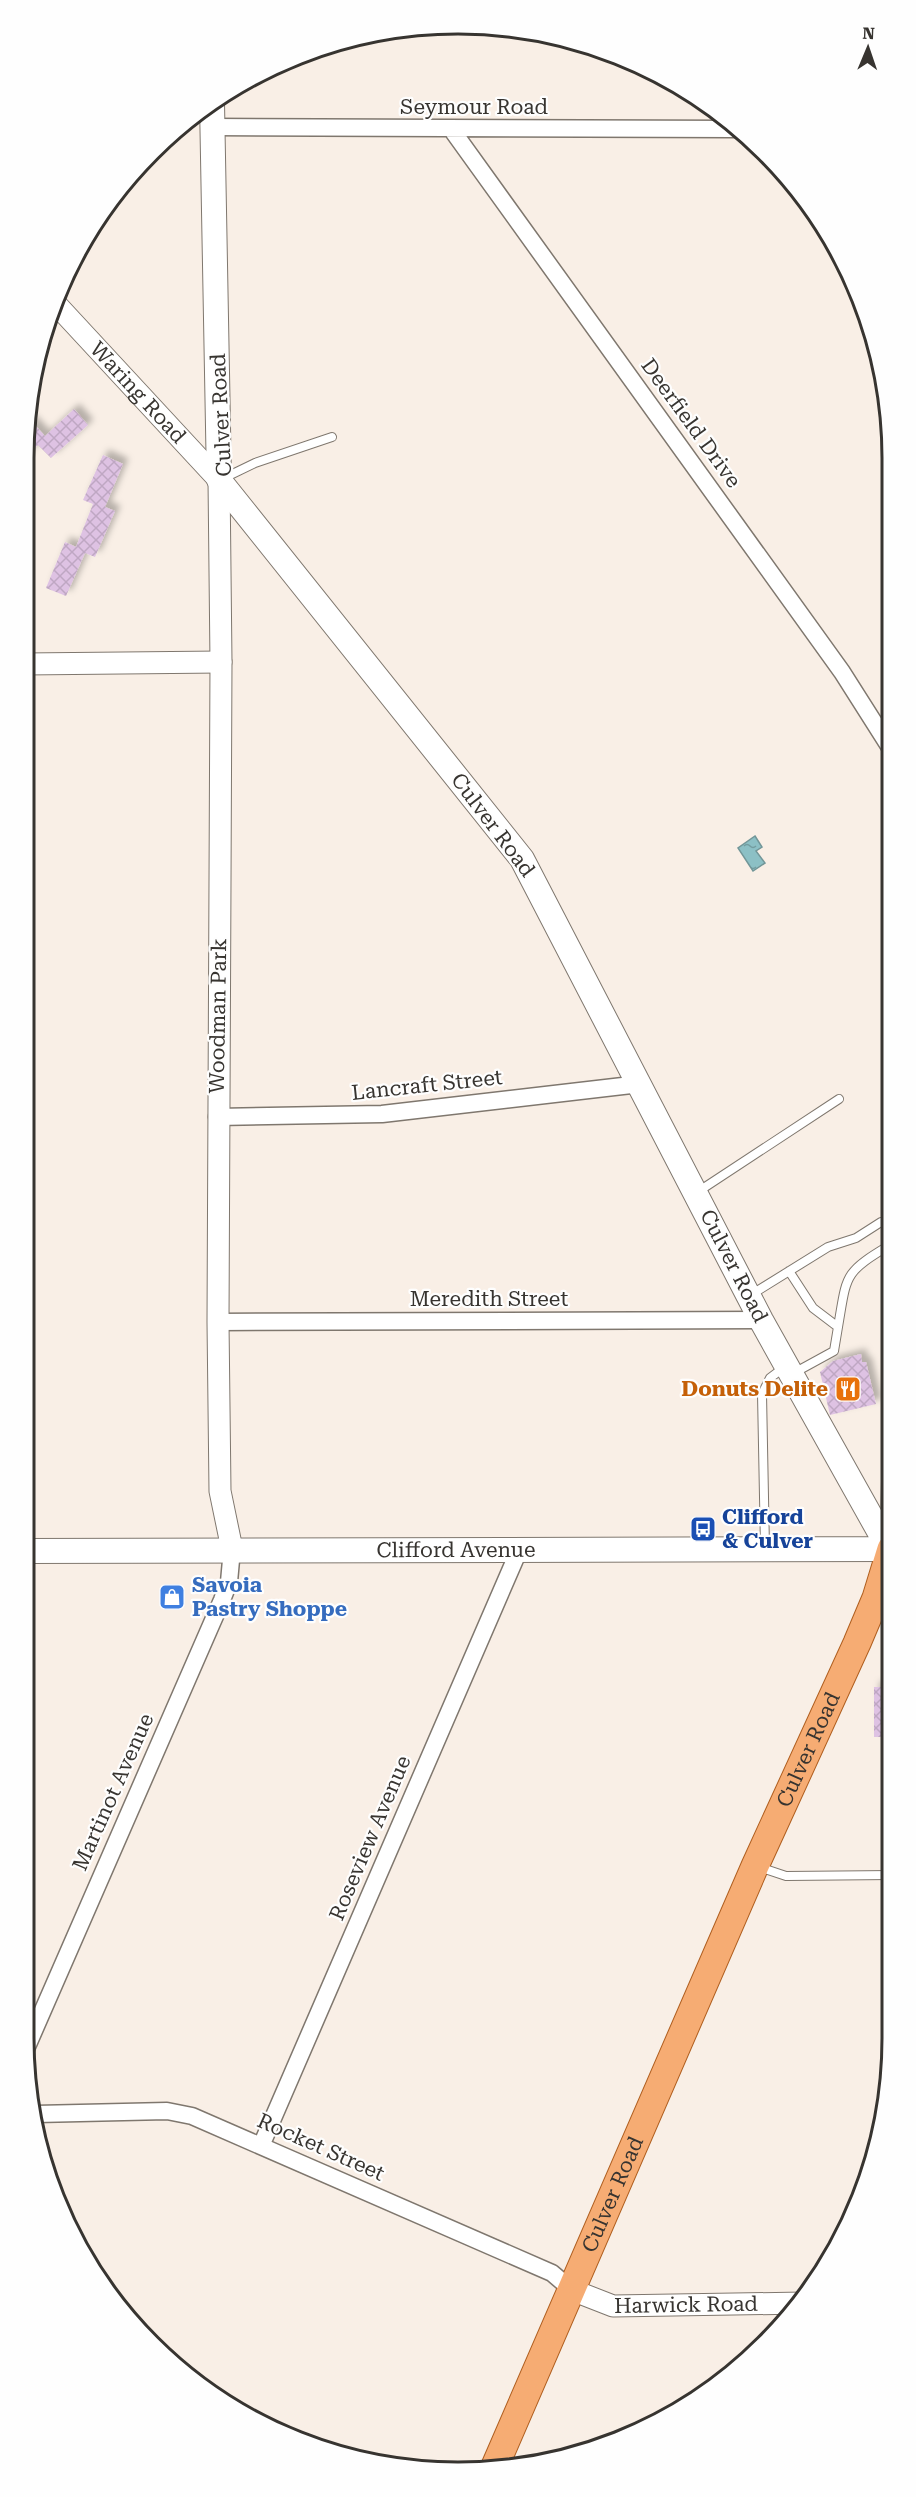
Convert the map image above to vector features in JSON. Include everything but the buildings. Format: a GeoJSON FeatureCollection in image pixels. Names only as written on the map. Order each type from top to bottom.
{"type":"FeatureCollection","features":[{"type":"Feature","properties":{"kind":"main road","name":"Culver Road"},"geometry":{"type":"LineString","coordinates":[[212,114],[219,480],[522,859],[761,1320],[882,1535]]}},
{"type":"Feature","properties":{"kind":"main road","name":"Clifford Avenue"},"geometry":{"type":"LineString","coordinates":[[34,1551],[882,1549]]}},
{"type":"Feature","properties":{"kind":"main road","name":"Culver Road"},"geometry":{"type":"LineString","coordinates":[[497,2461],[755,1866],[861,1634],[882,1577]]}},
{"type":"Feature","properties":{"kind":"street","name":"Seymour Road"},"geometry":{"type":"LineString","coordinates":[[212,127],[452,130],[724,129]]}},
{"type":"Feature","properties":{"kind":"street","name":"Deerfield Drive"},"geometry":{"type":"LineString","coordinates":[[452,130],[842,672],[882,735]]}},
{"type":"Feature","properties":{"kind":"street","name":"Waring Road"},"geometry":{"type":"LineString","coordinates":[[62,310],[219,480]]}},
{"type":"Feature","properties":{"kind":"street","name":"Woodman Park"},"geometry":{"type":"LineString","coordinates":[[219,480],[221,662],[217,1117],[220,1491],[232,1549]]}},
{"type":"Feature","properties":{"kind":"street"},"geometry":{"type":"LineString","coordinates":[[34,664],[221,662]]}},
{"type":"Feature","properties":{"kind":"street","name":"Lancraft Street"},"geometry":{"type":"LineString","coordinates":[[217,1117],[382,1114],[640,1084]]}},
{"type":"Feature","properties":{"kind":"street","name":"Meredith Street"},"geometry":{"type":"LineString","coordinates":[[218,1322],[761,1320]]}},
{"type":"Feature","properties":{"kind":"street","name":"Roseview Avenue"},"geometry":{"type":"LineString","coordinates":[[261,2146],[520,1548]]}},
{"type":"Feature","properties":{"kind":"street","name":"Martinot Avenue"},"geometry":{"type":"LineString","coordinates":[[34,2031],[222,1600],[229,1582],[232,1549]]}},
{"type":"Feature","properties":{"kind":"street","name":"Rocket Street"},"geometry":{"type":"LineString","coordinates":[[42,2114],[173,2112],[192,2116],[552,2273],[572,2290]]}},
{"type":"Feature","properties":{"kind":"street","name":"Harwick Road"},"geometry":{"type":"LineString","coordinates":[[572,2290],[613,2306],[789,2302]]}},
{"type":"Feature","properties":{"kind":"lane"},"geometry":{"type":"LineString","coordinates":[[219,480],[255,463],[332,437]]}},
{"type":"Feature","properties":{"kind":"lane"},"geometry":{"type":"LineString","coordinates":[[696,1194],[839,1099]]}},
{"type":"Feature","properties":{"kind":"lane"},"geometry":{"type":"LineString","coordinates":[[749,1296],[828,1247],[856,1238],[882,1222]]}},
{"type":"Feature","properties":{"kind":"lane"},"geometry":{"type":"LineString","coordinates":[[765,1548],[762,1394],[770,1378],[834,1351],[850,1274],[882,1250]]}},
{"type":"Feature","properties":{"kind":"lane"},"geometry":{"type":"LineString","coordinates":[[789,1271],[813,1308],[838,1327]]}},
{"type":"Feature","properties":{"kind":"lane"},"geometry":{"type":"LineString","coordinates":[[755,1866],[786,1876],[882,1875]]}},
{"type":"Feature","properties":{"kind":"water"},"geometry":{"type":"Polygon","coordinates":[[[755,836],[762,847],[756,851],[765,863],[753,871],[738,848],[755,836]]]}},
{"type":"Feature","properties":{"kind":"place","name":"Donuts Delite"},"geometry":{"type":"Point","coordinates":[848,1389]}},
{"type":"Feature","properties":{"kind":"place","name":"Clifford & Culver"},"geometry":{"type":"Point","coordinates":[703,1529]}},
{"type":"Feature","properties":{"kind":"place","name":"Savoia Pastry Shoppe"},"geometry":{"type":"Point","coordinates":[172,1597]}}]}
